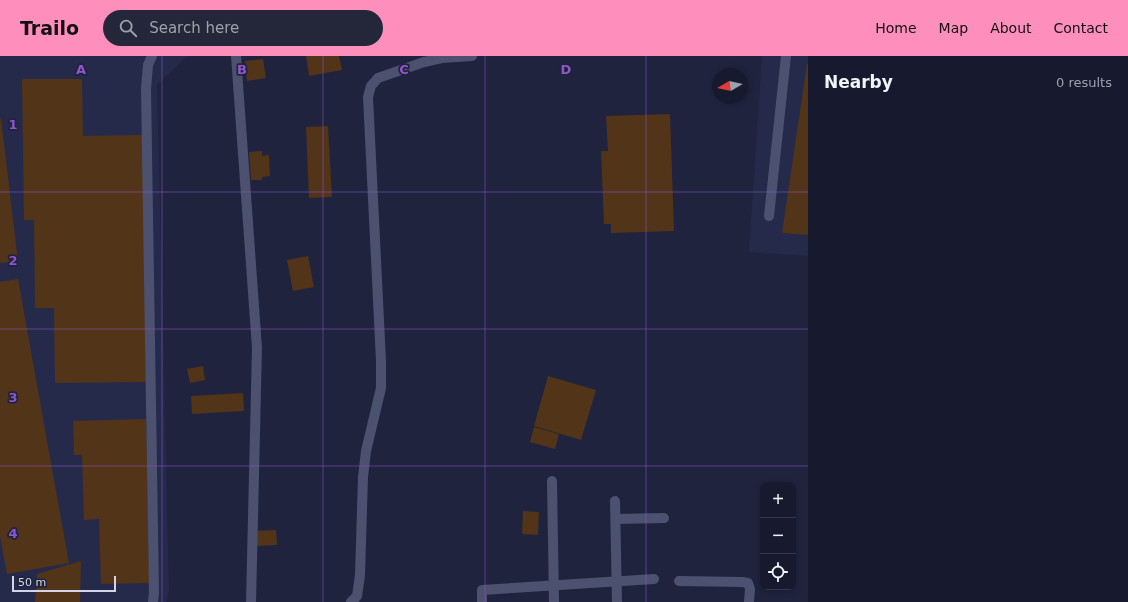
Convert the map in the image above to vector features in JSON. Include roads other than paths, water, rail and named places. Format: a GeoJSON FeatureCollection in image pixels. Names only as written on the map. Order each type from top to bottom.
{"type":"FeatureCollection","features":[{"type":"Feature","properties":{"kind":"street"},"geometry":{"type":"LineString","coordinates":[[152,56],[148,65],[146,89],[150,265],[153,602]]}},
{"type":"Feature","properties":{"kind":"street"},"geometry":{"type":"LineString","coordinates":[[236,56],[257,348],[251,602]]}},
{"type":"Feature","properties":{"kind":"street"},"geometry":{"type":"LineString","coordinates":[[351,602],[357,596],[360,576],[363,477],[366,451],[381,388],[381,361],[368,97],[371,86],[378,78],[424,62],[442,58],[472,56]]}},
{"type":"Feature","properties":{"kind":"street"},"geometry":{"type":"LineString","coordinates":[[769,216],[786,56]]}},
{"type":"Feature","properties":{"kind":"street"},"geometry":{"type":"LineString","coordinates":[[552,481],[554,602]]}},
{"type":"Feature","properties":{"kind":"street"},"geometry":{"type":"LineString","coordinates":[[615,501],[617,602]]}},
{"type":"Feature","properties":{"kind":"street"},"geometry":{"type":"LineString","coordinates":[[616,519],[664,518]]}},
{"type":"Feature","properties":{"kind":"street"},"geometry":{"type":"LineString","coordinates":[[482,602],[482,590],[654,579]]}},
{"type":"Feature","properties":{"kind":"street"},"geometry":{"type":"LineString","coordinates":[[679,581],[748,583],[750,589],[749,602]]}}]}
